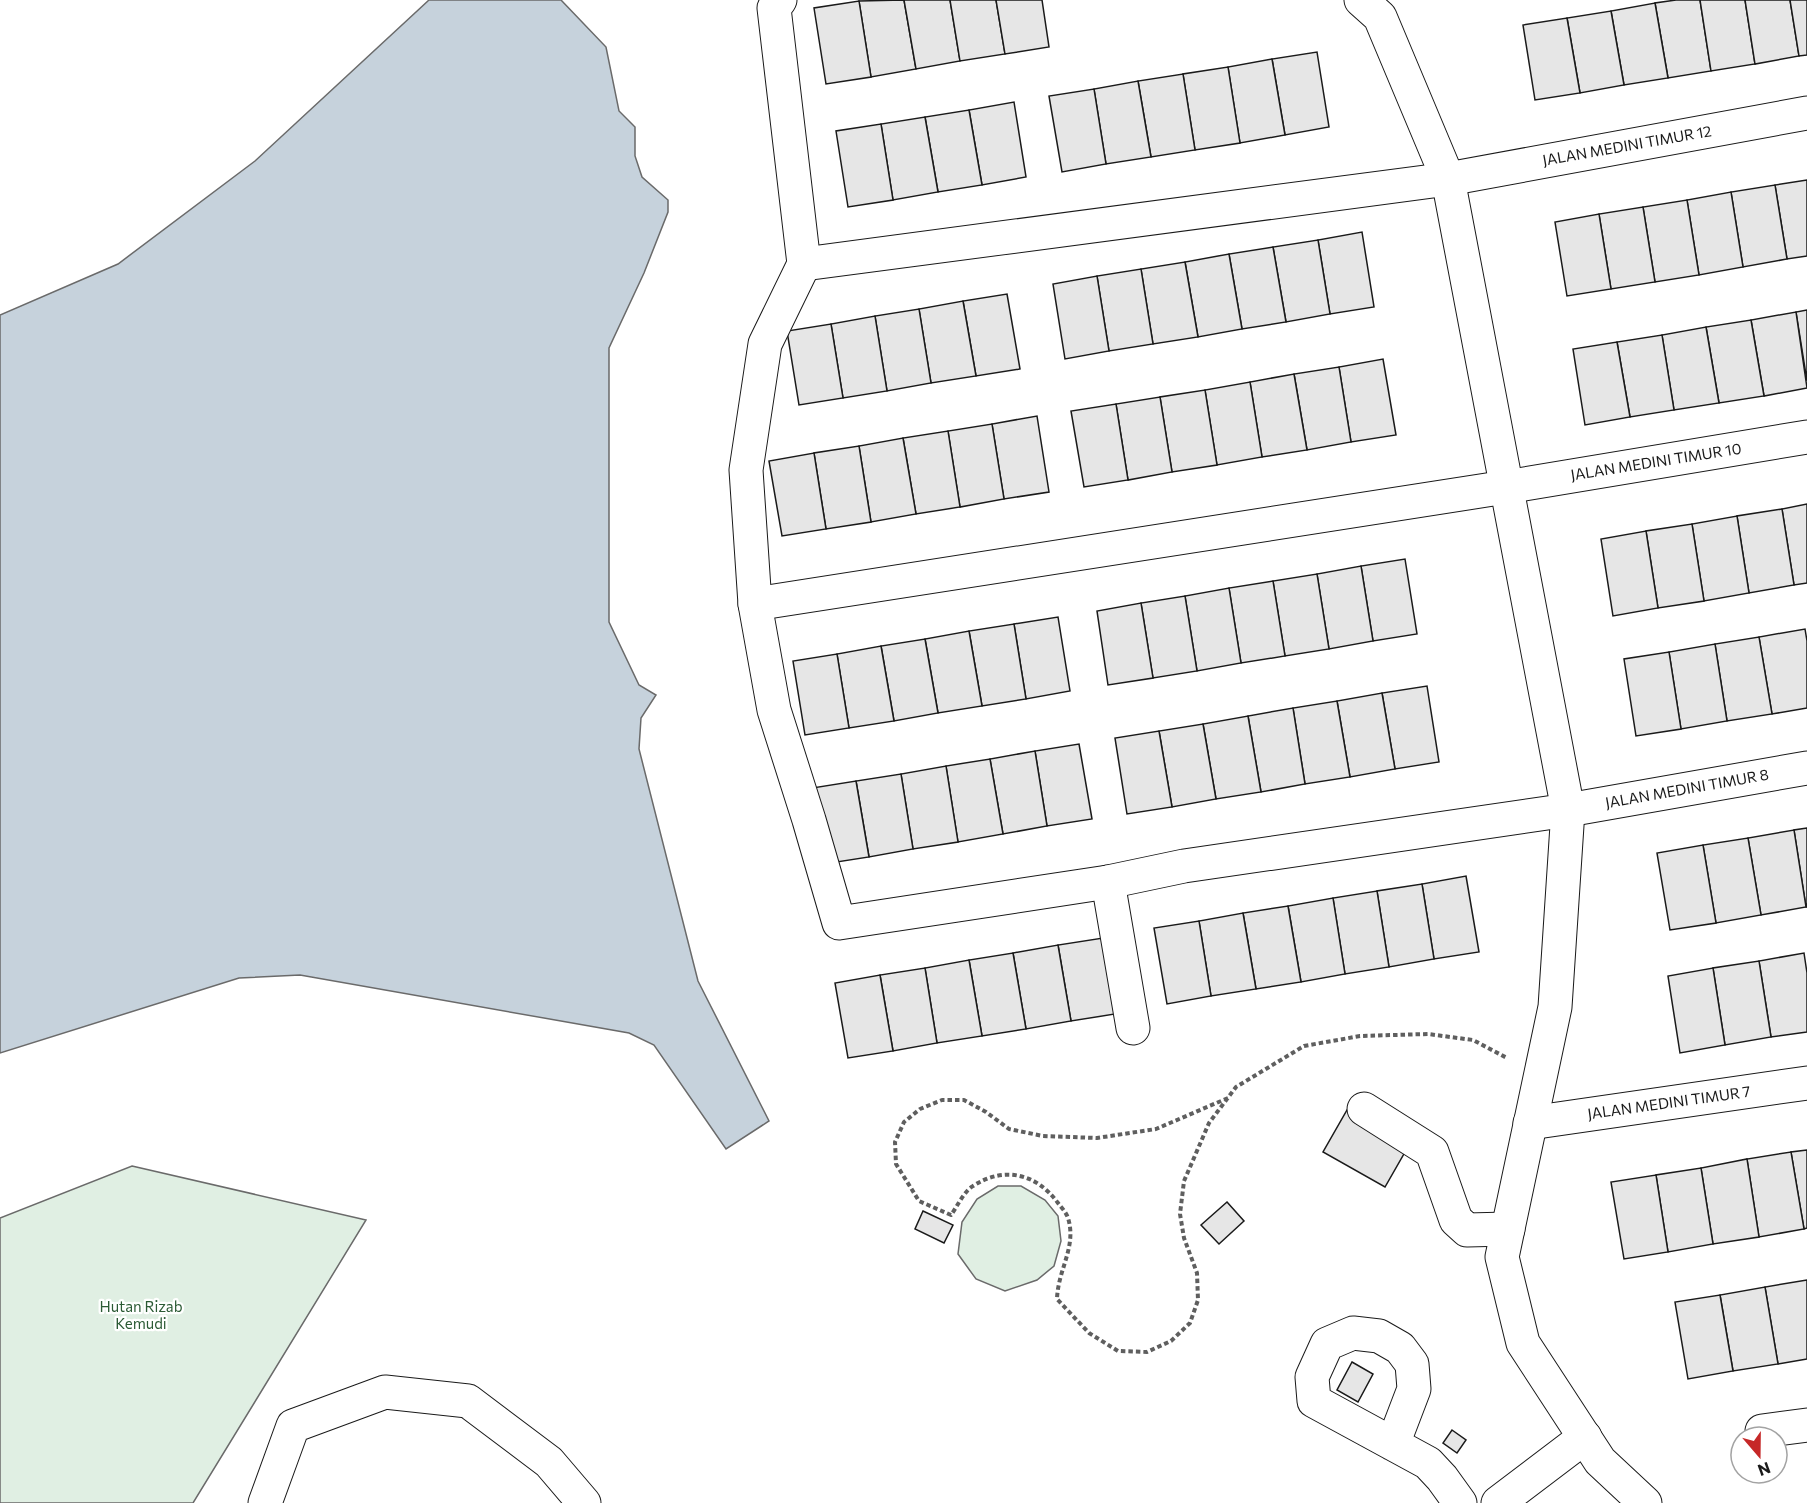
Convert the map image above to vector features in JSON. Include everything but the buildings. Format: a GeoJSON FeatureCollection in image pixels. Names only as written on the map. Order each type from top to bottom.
{"type":"FeatureCollection","features":[{"type":"Feature","properties":{"kind":"street"},"geometry":{"type":"LineString","coordinates":[[755,604],[746,470],[765,344],[804,264],[774,8],[780,0]]}},
{"type":"Feature","properties":{"kind":"street"},"geometry":{"type":"LineString","coordinates":[[1361,0],[1380,17],[1448,179],[1568,810],[1556,1007],[1502,1257],[1523,1343],[1600,1461],[1645,1503]]}},
{"type":"Feature","properties":{"kind":"street","name":"JALAN MEDINI TIMUR 12"},"geometry":{"type":"LineString","coordinates":[[804,264],[1448,179],[1807,113]]}},
{"type":"Feature","properties":{"kind":"street","name":"JALAN MEDINI TIMUR 10"},"geometry":{"type":"LineString","coordinates":[[755,604],[1506,488],[1807,437]]}},
{"type":"Feature","properties":{"kind":"street","name":"JALAN MEDINI TIMUR 8"},"geometry":{"type":"LineString","coordinates":[[755,604],[774,710],[839,923],[1108,882],[1184,866],[1568,810],[1807,768]]}},
{"type":"Feature","properties":{"kind":"street"},"geometry":{"type":"LineString","coordinates":[[1108,882],[1133,1028]]}},
{"type":"Feature","properties":{"kind":"street","name":"JALAN MEDINI TIMUR 7"},"geometry":{"type":"LineString","coordinates":[[1530,1123],[1807,1083]]}},
{"type":"Feature","properties":{"kind":"street"},"geometry":{"type":"LineString","coordinates":[[1364,1109],[1432,1152],[1456,1220],[1467,1230],[1508,1229]]}},
{"type":"Feature","properties":{"kind":"street"},"geometry":{"type":"LineString","coordinates":[[265,1503],[294,1426],[385,1392],[468,1401],[549,1462],[584,1503]]}},
{"type":"Feature","properties":{"kind":"street"},"geometry":{"type":"LineString","coordinates":[[1789,1427],[1807,1425]]}},
{"type":"Feature","properties":{"kind":"street"},"geometry":{"type":"LineString","coordinates":[[1498,1503],[1585,1437]]}},
{"type":"Feature","properties":{"kind":"street"},"geometry":{"type":"LineString","coordinates":[[1393,1444],[1428,1463],[1460,1503]]}},
{"type":"Feature","properties":{"kind":"path"},"geometry":{"type":"LineString","coordinates":[[1228,1098],[1156,1129],[1097,1138],[1042,1136],[1009,1129],[986,1112],[964,1100],[942,1100],[920,1109],[904,1122],[895,1142],[896,1164],[919,1201],[951,1215],[970,1187],[997,1174],[1025,1176],[1050,1192],[1068,1216],[1072,1243],[1058,1282],[1057,1299],[1089,1333],[1118,1352],[1147,1352],[1171,1341],[1190,1323],[1198,1300],[1197,1273],[1184,1238],[1180,1214],[1184,1181],[1209,1123],[1228,1098],[1236,1087],[1304,1046],[1360,1036],[1428,1034],[1473,1040],[1505,1056],[1538,1087]]}},
{"type":"Feature","properties":{"kind":"green space","name":"Hutan Rizab Kemudi"},"geometry":{"type":"Polygon","coordinates":[[[132,1166],[366,1220],[193,1503],[0,1503],[0,1218],[132,1166]]]}},
{"type":"Feature","properties":{"kind":"green space"},"geometry":{"type":"Polygon","coordinates":[[[998,1186],[1021,1186],[1045,1200],[1058,1216],[1061,1241],[1054,1266],[1037,1280],[1005,1291],[976,1279],[958,1254],[962,1222],[977,1199],[998,1186]]]}},
{"type":"Feature","properties":{"kind":"shaded area"},"geometry":{"type":"Polygon","coordinates":[[[429,0],[561,0],[606,47],[619,111],[635,127],[635,156],[642,177],[668,200],[668,212],[644,273],[609,348],[609,622],[639,685],[656,695],[641,718],[639,749],[698,981],[769,1121],[726,1149],[654,1045],[629,1033],[300,975],[239,978],[0,1053],[0,315],[118,264],[255,161],[429,0]]]}}]}
